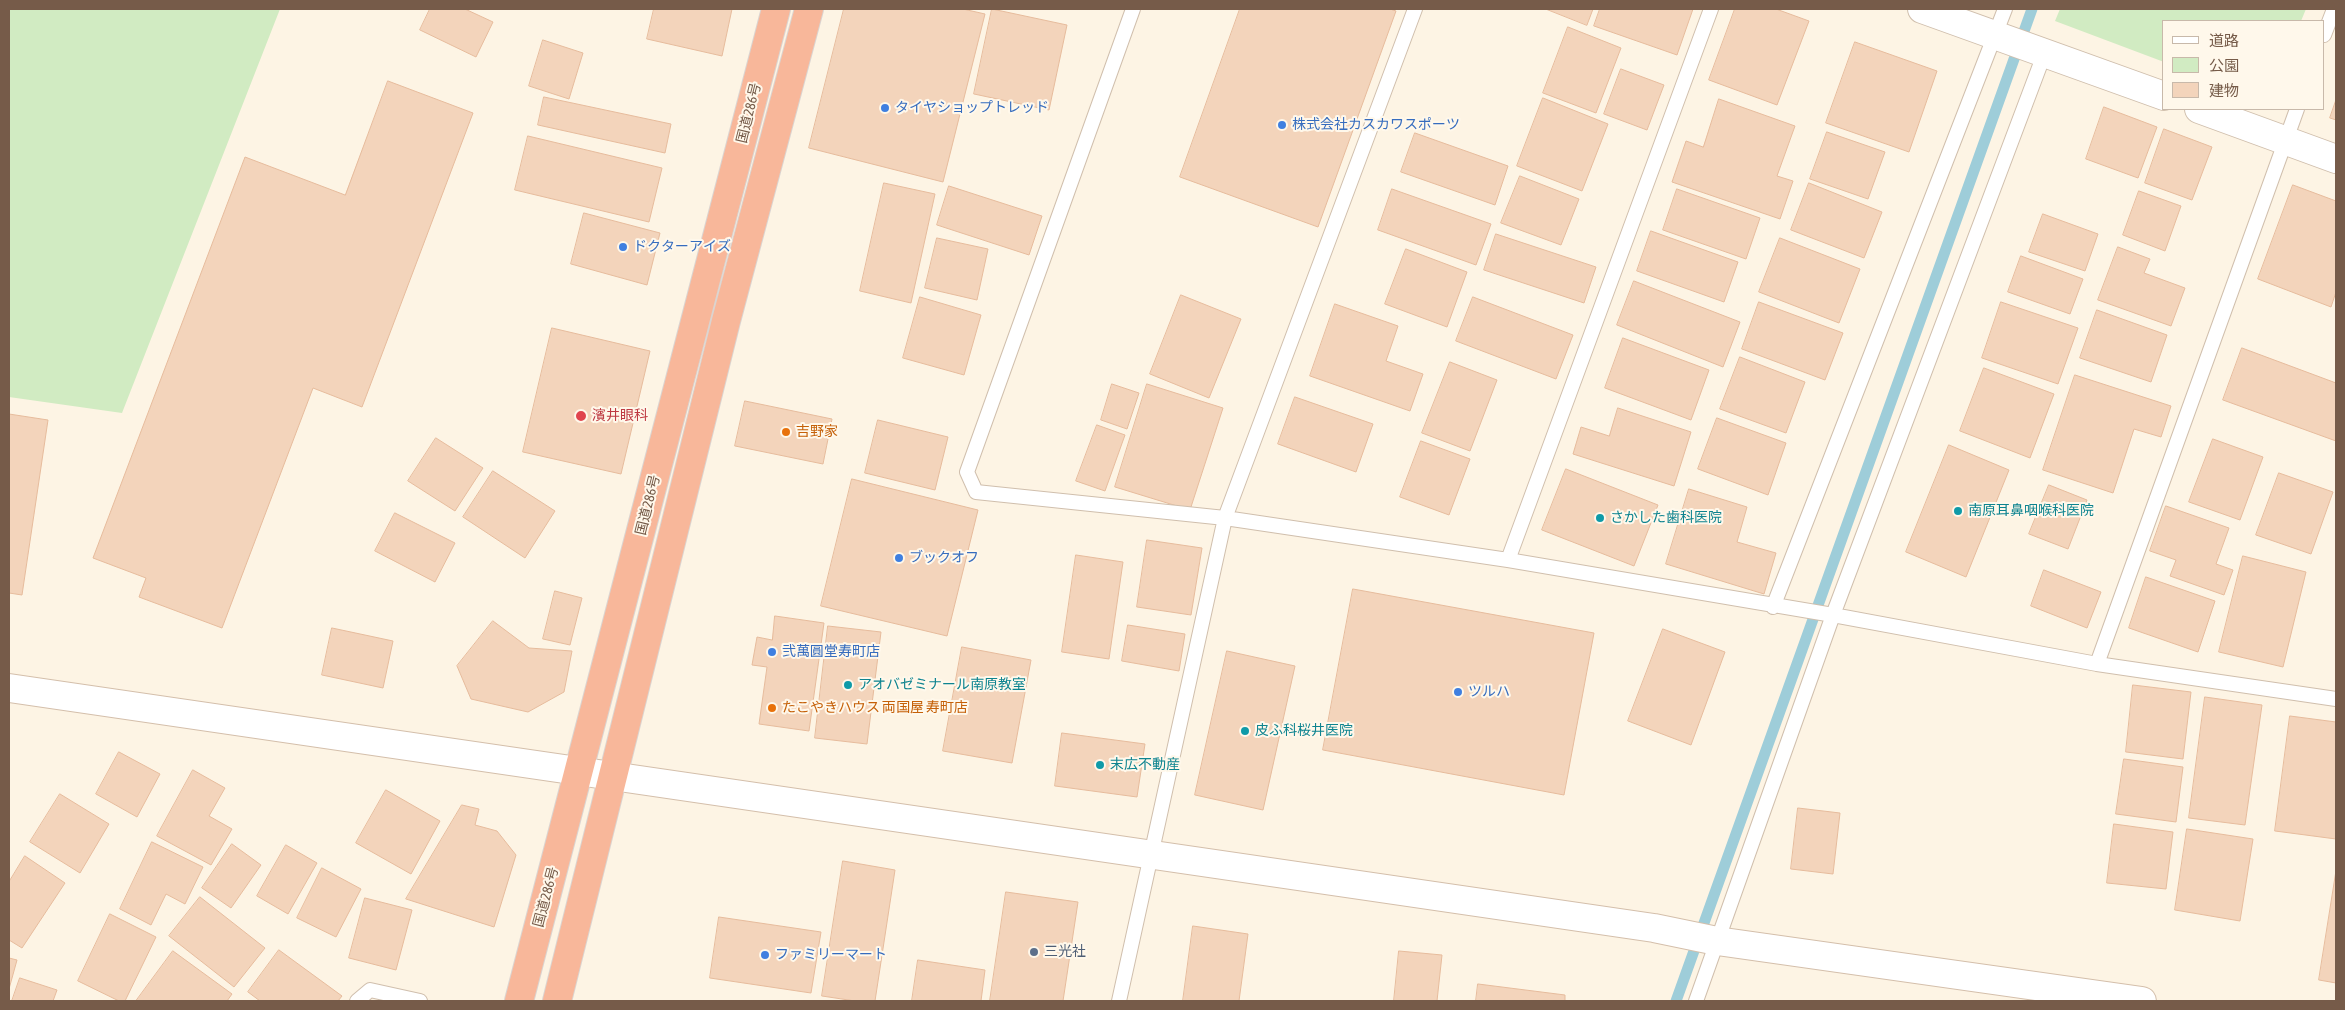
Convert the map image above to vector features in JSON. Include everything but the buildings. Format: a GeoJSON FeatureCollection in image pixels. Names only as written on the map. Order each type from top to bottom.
{"type":"FeatureCollection","features":[{"type":"Feature","properties":{"kind":"highway","name":"国道286号"},"geometry":{"type":"LineString","coordinates":[[519,1001],[776,9]]}},
{"type":"Feature","properties":{"kind":"highway"},"geometry":{"type":"LineString","coordinates":[[557,1001],[726,321],[810,9]]}},
{"type":"Feature","properties":{"kind":"street"},"geometry":{"type":"LineString","coordinates":[[1922,9],[2162,95]]}},
{"type":"Feature","properties":{"kind":"street"},"geometry":{"type":"LineString","coordinates":[[2202,110],[2336,159]]}},
{"type":"Feature","properties":{"kind":"street"},"geometry":{"type":"LineString","coordinates":[[9,688],[1654,928],[1717,941],[2142,1001]]}},
{"type":"Feature","properties":{"kind":"lane"},"geometry":{"type":"LineString","coordinates":[[1133,9],[967,472],[976,492],[1225,518],[1508,560],[2097,664],[2336,699]]}},
{"type":"Feature","properties":{"kind":"lane"},"geometry":{"type":"LineString","coordinates":[[1119,1001],[1225,518],[1415,9]]}},
{"type":"Feature","properties":{"kind":"lane"},"geometry":{"type":"LineString","coordinates":[[1508,560],[1711,9]]}},
{"type":"Feature","properties":{"kind":"lane"},"geometry":{"type":"LineString","coordinates":[[1773,607],[2005,9]]}},
{"type":"Feature","properties":{"kind":"lane"},"geometry":{"type":"LineString","coordinates":[[2325,32],[2334,9]]}},
{"type":"Feature","properties":{"kind":"lane"},"geometry":{"type":"LineString","coordinates":[[1696,1001],[1833,616],[2045,52]]}},
{"type":"Feature","properties":{"kind":"lane"},"geometry":{"type":"LineString","coordinates":[[2097,664],[2297,110]]}},
{"type":"Feature","properties":{"kind":"lane"},"geometry":{"type":"LineString","coordinates":[[357,1001],[370,990],[420,1001]]}},
{"type":"Feature","properties":{"kind":"green space"},"geometry":{"type":"Polygon","coordinates":[[[9,9],[280,9],[122,413],[9,397],[9,9]]]}},
{"type":"Feature","properties":{"kind":"green space"},"geometry":{"type":"Polygon","coordinates":[[[2060,9],[2306,9],[2301,20],[2162,20],[2162,61],[2055,21],[2060,9]]]}},
{"type":"Feature","properties":{"kind":"waterway"},"geometry":{"type":"LineString","coordinates":[[1676,1001],[2032,9]]}},
{"type":"Feature","properties":{"kind":"place","name":"タイヤショップトレッド"},"geometry":{"type":"Point","coordinates":[885,108]}},
{"type":"Feature","properties":{"kind":"place","name":"株式会社カスカワスポーツ"},"geometry":{"type":"Point","coordinates":[1282,125]}},
{"type":"Feature","properties":{"kind":"place","name":"ドクターアイズ"},"geometry":{"type":"Point","coordinates":[623,247]}},
{"type":"Feature","properties":{"kind":"place","name":"濱井眼科"},"geometry":{"type":"Point","coordinates":[581,416]}},
{"type":"Feature","properties":{"kind":"place","name":"吉野家"},"geometry":{"type":"Point","coordinates":[786,432]}},
{"type":"Feature","properties":{"kind":"place","name":"南原耳鼻咽喉科医院"},"geometry":{"type":"Point","coordinates":[1958,511]}},
{"type":"Feature","properties":{"kind":"place","name":"さかした歯科医院"},"geometry":{"type":"Point","coordinates":[1600,518]}},
{"type":"Feature","properties":{"kind":"place","name":"ブックオフ"},"geometry":{"type":"Point","coordinates":[899,558]}},
{"type":"Feature","properties":{"kind":"place","name":"弐萬圓堂寿町店"},"geometry":{"type":"Point","coordinates":[772,652]}},
{"type":"Feature","properties":{"kind":"place","name":"アオバゼミナール南原教室"},"geometry":{"type":"Point","coordinates":[848,685]}},
{"type":"Feature","properties":{"kind":"place","name":"ツルハ"},"geometry":{"type":"Point","coordinates":[1458,692]}},
{"type":"Feature","properties":{"kind":"place","name":"たこやきハウス 両国屋 寿町店"},"geometry":{"type":"Point","coordinates":[772,708]}},
{"type":"Feature","properties":{"kind":"place","name":"皮ふ科桜井医院"},"geometry":{"type":"Point","coordinates":[1245,731]}},
{"type":"Feature","properties":{"kind":"place","name":"末広不動産"},"geometry":{"type":"Point","coordinates":[1100,765]}},
{"type":"Feature","properties":{"kind":"place","name":"三光社"},"geometry":{"type":"Point","coordinates":[1034,952]}},
{"type":"Feature","properties":{"kind":"place","name":"ファミリーマート"},"geometry":{"type":"Point","coordinates":[765,955]}}]}
